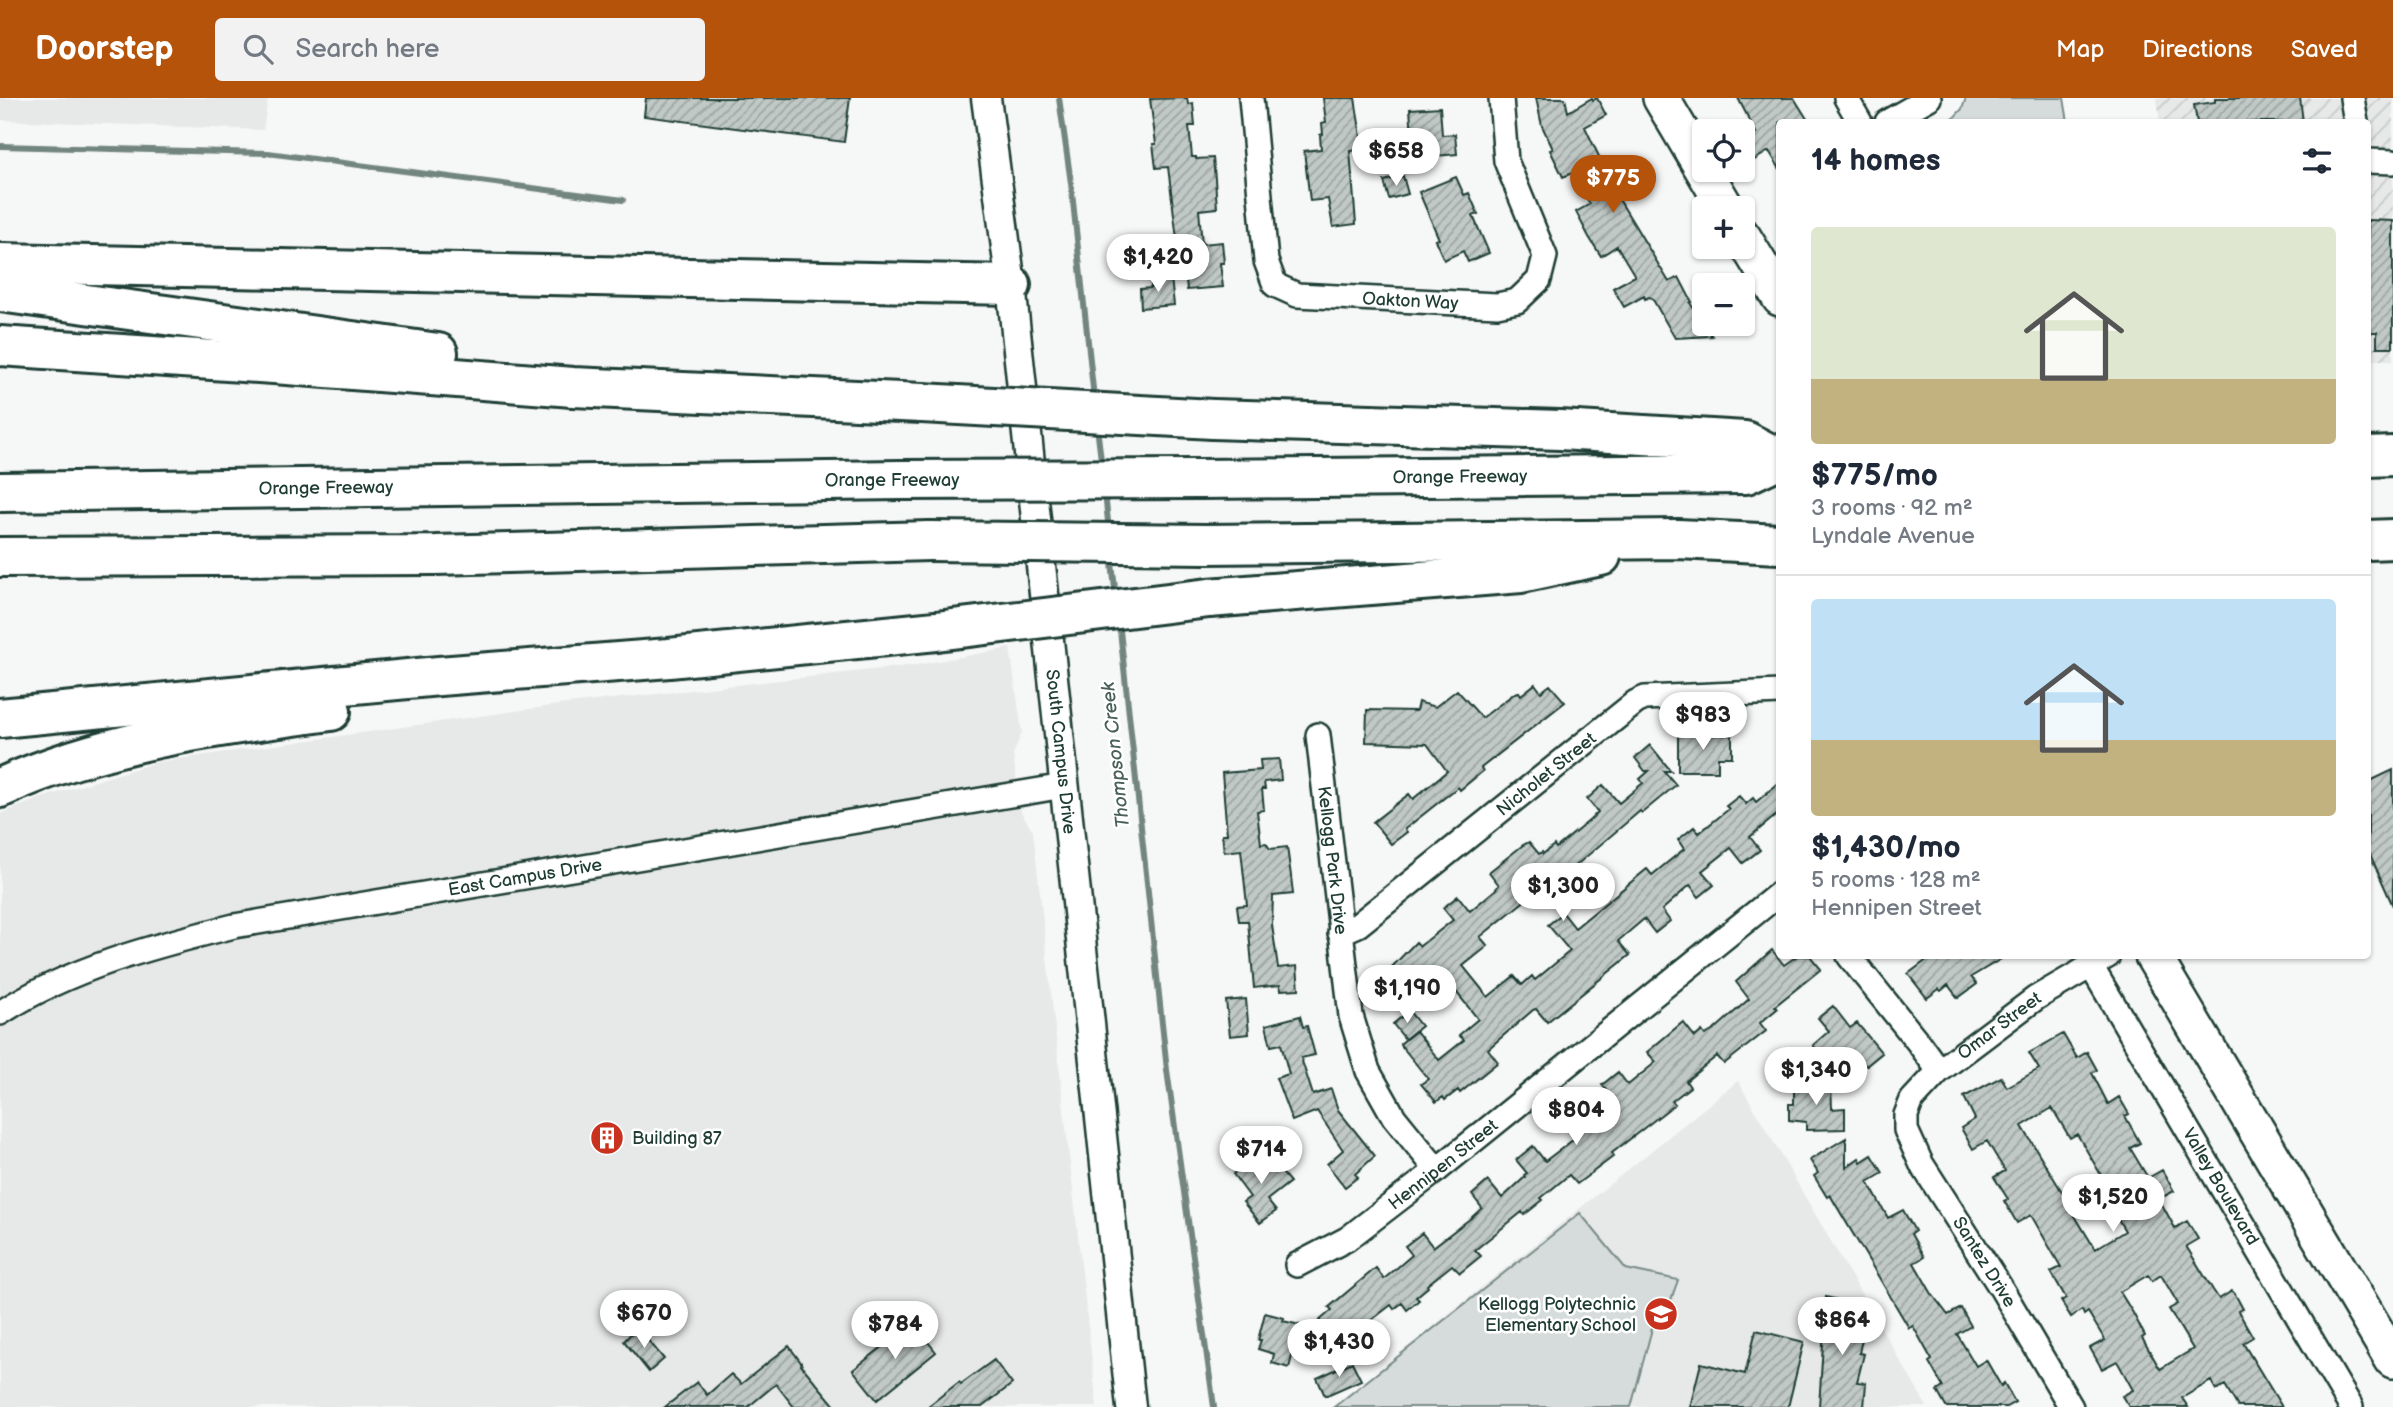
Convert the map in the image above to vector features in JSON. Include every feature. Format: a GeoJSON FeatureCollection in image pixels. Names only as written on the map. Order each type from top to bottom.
{"type":"FeatureCollection","features":[{"type":"Feature","properties":{"kind":"highway"},"geometry":{"type":"LineString","coordinates":[[0,263],[1012,285]]}},
{"type":"Feature","properties":{"kind":"highway"},"geometry":{"type":"LineString","coordinates":[[0,292],[759,395]]}},
{"type":"Feature","properties":{"kind":"highway"},"geometry":{"type":"LineString","coordinates":[[0,346],[573,387],[1213,419],[1560,429],[1745,441],[1776,456]]}},
{"type":"Feature","properties":{"kind":"highway"},"geometry":{"type":"LineString","coordinates":[[2371,457],[2393,456]]}},
{"type":"Feature","properties":{"kind":"highway","name":"Orange Freeway"},"geometry":{"type":"LineString","coordinates":[[0,492],[901,480],[1746,474],[1776,459]]}},
{"type":"Feature","properties":{"kind":"highway"},"geometry":{"type":"LineString","coordinates":[[0,718],[439,676],[669,658],[936,631],[1209,598],[1521,573],[1678,539]]}},
{"type":"Feature","properties":{"kind":"highway"},"geometry":{"type":"LineString","coordinates":[[0,557],[436,555],[929,541],[1206,544],[1678,539],[1776,544]]}},
{"type":"Feature","properties":{"kind":"highway"},"geometry":{"type":"LineString","coordinates":[[2371,540],[2393,539]]}},
{"type":"Feature","properties":{"kind":"highway"},"geometry":{"type":"LineString","coordinates":[[0,788],[89,755],[151,738],[442,696],[669,658]]}},
{"type":"Feature","properties":{"kind":"main road"},"geometry":{"type":"LineString","coordinates":[[1661,98],[1719,196]]}},
{"type":"Feature","properties":{"kind":"main road"},"geometry":{"type":"LineString","coordinates":[[1755,257],[1776,291]]}},
{"type":"Feature","properties":{"kind":"main road"},"geometry":{"type":"LineString","coordinates":[[2155,959],[2393,1360]]}},
{"type":"Feature","properties":{"kind":"street","name":"South Campus Drive"},"geometry":{"type":"LineString","coordinates":[[986,98],[1012,285],[1131,1407]]}},
{"type":"Feature","properties":{"kind":"street","name":"Oakton Way"},"geometry":{"type":"LineString","coordinates":[[1251,98],[1266,261],[1275,285],[1297,295],[1497,306],[1517,301],[1539,280],[1545,256],[1506,161],[1501,98]]}},
{"type":"Feature","properties":{"kind":"street"},"geometry":{"type":"LineString","coordinates":[[1846,98],[1858,119]]}},
{"type":"Feature","properties":{"kind":"street"},"geometry":{"type":"LineString","coordinates":[[1892,119],[1929,98]]}},
{"type":"Feature","properties":{"kind":"street"},"geometry":{"type":"LineString","coordinates":[[2352,98],[2356,119]]}},
{"type":"Feature","properties":{"kind":"street"},"geometry":{"type":"LineString","coordinates":[[2371,161],[2393,162]]}},
{"type":"Feature","properties":{"kind":"street","name":"Nicholet Street"},"geometry":{"type":"LineString","coordinates":[[1340,933],[1358,925],[1636,702],[1645,698],[1776,692]]}},
{"type":"Feature","properties":{"kind":"street","name":"Kellogg Park Drive"},"geometry":{"type":"LineString","coordinates":[[1318,735],[1351,1016],[1368,1071],[1394,1117],[1437,1170]]}},
{"type":"Feature","properties":{"kind":"street","name":"East Campus Drive"},"geometry":{"type":"LineString","coordinates":[[0,1013],[85,970],[163,944],[234,926],[1064,786]]}},
{"type":"Feature","properties":{"kind":"street","name":"Hennipen Street"},"geometry":{"type":"LineString","coordinates":[[1297,1265],[1347,1239],[1437,1170],[1776,896]]}},
{"type":"Feature","properties":{"kind":"street"},"geometry":{"type":"LineString","coordinates":[[1851,959],[1939,1071]]}},
{"type":"Feature","properties":{"kind":"street","name":"Omar Street"},"geometry":{"type":"LineString","coordinates":[[1906,1115],[1912,1100],[1939,1071],[2036,998],[2100,961]]}},
{"type":"Feature","properties":{"kind":"street","name":"Valley Boulevard"},"geometry":{"type":"LineString","coordinates":[[2100,961],[2351,1407]]}},
{"type":"Feature","properties":{"kind":"street","name":"Santez Drive"},"geometry":{"type":"LineString","coordinates":[[1906,1115],[1906,1130],[1922,1163],[2001,1288],[2071,1407]]}},
{"type":"Feature","properties":{"kind":"shaded area"},"geometry":{"type":"Polygon","coordinates":[[[0,98],[268,98],[263,130],[0,120],[0,98]]]}},
{"type":"Feature","properties":{"kind":"shaded area"},"geometry":{"type":"Polygon","coordinates":[[[1966,98],[2064,98],[2068,119],[1953,119],[1962,109],[1966,98]]]}},
{"type":"Feature","properties":{"kind":"shaded area"},"geometry":{"type":"Polygon","coordinates":[[[2157,98],[2393,98],[2393,360],[2371,360],[2371,119],[2160,119],[2157,98]]]}},
{"type":"Feature","properties":{"kind":"shaded area"},"geometry":{"type":"Polygon","coordinates":[[[1010,648],[1022,732],[1013,755],[1021,812],[1033,831],[1097,1407],[0,1407],[0,814],[41,798],[157,762],[558,705],[916,665],[1010,648]]]}},
{"type":"Feature","properties":{"kind":"shaded area","name":"Kellogg Polytechnic Elementary School"},"geometry":{"type":"Polygon","coordinates":[[[1738,1081],[1927,1407],[1333,1407],[1738,1081]]]}},
{"type":"Feature","properties":{"kind":"shaded area"},"geometry":{"type":"Polygon","coordinates":[[[1580,1213],[1626,1269],[1678,1280],[1662,1325],[1653,1325],[1631,1407],[1334,1407],[1580,1213]]]}},
{"type":"Feature","properties":{"kind":"building"},"geometry":{"type":"Polygon","coordinates":[[[646,98],[850,98],[844,142],[644,116],[646,98]]]}},
{"type":"Feature","properties":{"kind":"building"},"geometry":{"type":"Polygon","coordinates":[[[1187,98],[1188,104],[1193,103],[1195,126],[1189,126],[1192,157],[1213,158],[1217,208],[1199,210],[1202,244],[1222,242],[1224,263],[1220,263],[1223,287],[1187,290],[1182,239],[1177,239],[1168,167],[1156,168],[1150,99],[1187,98]]]}},
{"type":"Feature","properties":{"kind":"building"},"geometry":{"type":"Polygon","coordinates":[[[1323,98],[1355,98],[1363,150],[1350,151],[1356,224],[1333,227],[1328,199],[1310,201],[1304,151],[1321,149],[1322,123],[1326,122],[1323,98]]]}},
{"type":"Feature","properties":{"kind":"building"},"geometry":{"type":"Polygon","coordinates":[[[1536,98],[1565,98],[1568,112],[1592,98],[1597,98],[1606,115],[1585,127],[1603,165],[1606,163],[1618,183],[1613,186],[1620,201],[1669,282],[1679,277],[1692,302],[1692,336],[1712,336],[1675,338],[1649,297],[1645,299],[1644,296],[1624,307],[1613,288],[1635,276],[1617,246],[1601,256],[1589,237],[1576,212],[1590,204],[1572,173],[1563,177],[1542,126],[1536,98]]]}},
{"type":"Feature","properties":{"kind":"building"},"geometry":{"type":"Polygon","coordinates":[[[1738,98],[1794,98],[1807,119],[1776,119],[1776,162],[1769,151],[1755,159],[1755,119],[1749,119],[1738,98]]]}},
{"type":"Feature","properties":{"kind":"building"},"geometry":{"type":"Polygon","coordinates":[[[2215,98],[2300,98],[2303,119],[2196,119],[2194,105],[2215,102],[2215,98]]]}},
{"type":"Feature","properties":{"kind":"building"},"geometry":{"type":"Polygon","coordinates":[[[1440,107],[1442,135],[1455,134],[1457,154],[1436,156],[1436,148],[1413,150],[1410,109],[1440,107]]]}},
{"type":"Feature","properties":{"kind":"building"},"geometry":{"type":"Polygon","coordinates":[[[1403,176],[1408,194],[1389,199],[1384,181],[1403,176]]]}},
{"type":"Feature","properties":{"kind":"building"},"geometry":{"type":"Polygon","coordinates":[[[1456,177],[1464,195],[1469,193],[1478,214],[1473,216],[1489,253],[1468,262],[1463,251],[1444,260],[1435,240],[1439,239],[1419,192],[1456,177]]]}},
{"type":"Feature","properties":{"kind":"building"},"geometry":{"type":"Polygon","coordinates":[[[2371,220],[2393,221],[2393,347],[2377,347],[2377,332],[2371,332],[2371,220]]]}},
{"type":"Feature","properties":{"kind":"building"},"geometry":{"type":"Polygon","coordinates":[[[1171,278],[1174,305],[1141,308],[1140,289],[1151,288],[1151,280],[1171,278]]]}},
{"type":"Feature","properties":{"kind":"building"},"geometry":{"type":"Polygon","coordinates":[[[1535,684],[1541,692],[1550,685],[1565,702],[1481,768],[1483,771],[1460,790],[1458,787],[1405,829],[1407,832],[1391,844],[1373,822],[1409,794],[1413,799],[1447,771],[1427,744],[1366,742],[1367,710],[1416,711],[1418,702],[1435,707],[1457,690],[1482,718],[1515,693],[1519,692],[1521,695],[1535,684]]]}},
{"type":"Feature","properties":{"kind":"building"},"geometry":{"type":"Polygon","coordinates":[[[1678,735],[1732,735],[1732,757],[1718,757],[1718,771],[1678,771],[1678,735]]]}},
{"type":"Feature","properties":{"kind":"building"},"geometry":{"type":"Polygon","coordinates":[[[1650,745],[1671,771],[1664,771],[1676,785],[1642,813],[1640,811],[1574,867],[1579,873],[1567,883],[1561,875],[1543,886],[1480,937],[1488,946],[1463,966],[1488,997],[1514,976],[1522,985],[1532,976],[1535,980],[1570,951],[1548,925],[1563,913],[1575,928],[1647,869],[1652,875],[1684,849],[1678,840],[1694,827],[1699,833],[1729,809],[1726,806],[1739,796],[1746,804],[1753,798],[1756,802],[1776,785],[1776,815],[1750,837],[1760,850],[1743,863],[1731,848],[1702,871],[1714,885],[1699,897],[1690,885],[1662,910],[1670,921],[1655,933],[1644,919],[1618,941],[1630,955],[1547,1022],[1536,1009],[1533,1010],[1488,1049],[1498,1062],[1460,1093],[1458,1090],[1445,1100],[1443,1097],[1436,1102],[1421,1084],[1428,1079],[1400,1044],[1416,1031],[1439,1060],[1464,1040],[1459,1035],[1478,1019],[1441,973],[1407,1001],[1385,974],[1416,942],[1420,946],[1453,920],[1443,908],[1458,896],[1470,911],[1495,890],[1499,885],[1489,872],[1523,845],[1529,842],[1539,854],[1543,854],[1554,845],[1556,848],[1590,820],[1598,812],[1587,799],[1603,785],[1619,803],[1643,783],[1640,779],[1649,771],[1645,771],[1635,758],[1650,745]]]}},
{"type":"Feature","properties":{"kind":"building"},"geometry":{"type":"Polygon","coordinates":[[[1279,759],[1281,780],[1264,782],[1264,810],[1257,811],[1261,844],[1266,843],[1270,849],[1287,847],[1291,876],[1293,894],[1273,896],[1272,925],[1278,968],[1297,966],[1299,989],[1281,990],[1280,985],[1254,988],[1248,921],[1239,921],[1237,906],[1247,905],[1241,850],[1224,852],[1222,834],[1227,834],[1222,773],[1261,770],[1260,760],[1279,759]]]}},
{"type":"Feature","properties":{"kind":"building"},"geometry":{"type":"Polygon","coordinates":[[[2393,770],[2393,906],[2371,857],[2371,781],[2393,770]]]}},
{"type":"Feature","properties":{"kind":"building"},"geometry":{"type":"Polygon","coordinates":[[[1772,950],[1776,959],[1784,965],[1793,959],[1813,959],[1821,969],[1775,1006],[1777,1009],[1760,1023],[1766,1031],[1724,1064],[1717,1056],[1686,1081],[1690,1087],[1672,1101],[1675,1104],[1612,1153],[1614,1156],[1577,1184],[1569,1175],[1541,1198],[1543,1200],[1524,1215],[1522,1212],[1475,1250],[1481,1256],[1460,1273],[1452,1265],[1427,1285],[1416,1297],[1419,1300],[1407,1310],[1402,1303],[1394,1309],[1391,1305],[1364,1326],[1367,1330],[1344,1349],[1319,1321],[1332,1310],[1329,1307],[1376,1268],[1384,1279],[1412,1255],[1405,1246],[1422,1233],[1433,1247],[1471,1218],[1482,1208],[1472,1195],[1488,1181],[1502,1198],[1525,1177],[1527,1173],[1516,1160],[1533,1146],[1545,1161],[1574,1139],[1562,1123],[1576,1112],[1584,1123],[1614,1100],[1602,1085],[1618,1072],[1628,1085],[1656,1062],[1647,1052],[1683,1022],[1695,1037],[1702,1031],[1705,1035],[1714,1030],[1749,999],[1736,982],[1772,950]]]}},
{"type":"Feature","properties":{"kind":"building"},"geometry":{"type":"Polygon","coordinates":[[[1928,959],[2001,959],[1971,977],[1977,984],[1958,998],[1948,985],[1927,998],[1908,974],[1928,959]]]}},
{"type":"Feature","properties":{"kind":"building"},"geometry":{"type":"Polygon","coordinates":[[[1246,999],[1249,1034],[1230,1036],[1226,1001],[1246,999]]]}},
{"type":"Feature","properties":{"kind":"building"},"geometry":{"type":"Polygon","coordinates":[[[1833,1006],[1850,1028],[1857,1023],[1882,1053],[1866,1066],[1858,1057],[1837,1075],[1813,1045],[1829,1031],[1818,1018],[1833,1006]]]}},
{"type":"Feature","properties":{"kind":"building"},"geometry":{"type":"Polygon","coordinates":[[[1409,1011],[1421,1026],[1405,1039],[1393,1024],[1409,1011]]]}},
{"type":"Feature","properties":{"kind":"building"},"geometry":{"type":"Polygon","coordinates":[[[1300,1016],[1303,1027],[1307,1026],[1315,1055],[1301,1058],[1313,1095],[1331,1089],[1338,1110],[1375,1156],[1355,1174],[1358,1177],[1345,1187],[1327,1164],[1343,1150],[1317,1111],[1292,1121],[1276,1078],[1289,1074],[1281,1044],[1271,1046],[1266,1025],[1300,1016]]]}},
{"type":"Feature","properties":{"kind":"building"},"geometry":{"type":"Polygon","coordinates":[[[2063,1034],[2077,1058],[2087,1052],[2097,1070],[2092,1073],[2108,1104],[2119,1097],[2129,1114],[2125,1116],[2140,1143],[2130,1148],[2148,1178],[2162,1170],[2174,1191],[2159,1199],[2175,1228],[2187,1221],[2198,1239],[2186,1246],[2219,1299],[2232,1291],[2235,1294],[2243,1309],[2238,1311],[2253,1337],[2243,1343],[2282,1407],[2238,1407],[2225,1385],[2216,1390],[2211,1381],[2182,1398],[2188,1407],[2129,1407],[2122,1396],[2133,1390],[2117,1361],[2102,1369],[2090,1348],[2105,1340],[2088,1312],[2084,1315],[2082,1310],[2071,1317],[2061,1301],[2066,1298],[2051,1272],[2061,1267],[2031,1215],[2017,1223],[2004,1201],[2008,1199],[1994,1177],[2005,1171],[1987,1141],[1973,1149],[1961,1128],[1975,1119],[1964,1097],[2001,1077],[2007,1087],[2039,1069],[2029,1053],[2063,1034]],[[2052,1108],[2022,1126],[2067,1200],[2072,1197],[2081,1212],[2075,1216],[2095,1249],[2125,1231],[2111,1207],[2118,1204],[2077,1134],[2070,1138],[2052,1108]],[[2148,1275],[2120,1292],[2160,1369],[2193,1349],[2169,1309],[2178,1304],[2161,1275],[2152,1281],[2148,1275]]]}},
{"type":"Feature","properties":{"kind":"building"},"geometry":{"type":"Polygon","coordinates":[[[1831,1081],[1832,1109],[1845,1108],[1845,1129],[1806,1130],[1806,1122],[1789,1120],[1789,1104],[1794,1104],[1794,1082],[1831,1081]]]}},
{"type":"Feature","properties":{"kind":"building"},"geometry":{"type":"Polygon","coordinates":[[[1846,1138],[1846,1167],[1859,1158],[1861,1162],[1872,1155],[1883,1173],[1868,1182],[1888,1218],[1903,1210],[1915,1231],[1911,1234],[1924,1257],[1914,1263],[1948,1315],[1961,1308],[1971,1326],[1957,1334],[1976,1366],[1986,1360],[2001,1386],[2004,1383],[2015,1402],[2006,1407],[1946,1407],[1937,1391],[1943,1387],[1929,1362],[1932,1360],[1913,1326],[1909,1328],[1830,1195],[1827,1197],[1814,1176],[1818,1173],[1810,1160],[1846,1138]]]}},
{"type":"Feature","properties":{"kind":"building"},"geometry":{"type":"Polygon","coordinates":[[[1256,1155],[1263,1163],[1270,1158],[1290,1182],[1267,1200],[1276,1211],[1260,1223],[1243,1202],[1250,1197],[1233,1174],[1256,1155]]]}},
{"type":"Feature","properties":{"kind":"building"},"geometry":{"type":"Polygon","coordinates":[[[1826,1297],[1862,1306],[1856,1328],[1864,1330],[1859,1353],[1864,1354],[1857,1382],[1866,1383],[1864,1407],[1819,1407],[1826,1297]]]}},
{"type":"Feature","properties":{"kind":"building"},"geometry":{"type":"Polygon","coordinates":[[[1265,1313],[1300,1325],[1289,1368],[1272,1363],[1274,1354],[1258,1349],[1265,1313]]]}},
{"type":"Feature","properties":{"kind":"building"},"geometry":{"type":"Polygon","coordinates":[[[913,1323],[936,1352],[877,1400],[853,1370],[913,1323]]]}},
{"type":"Feature","properties":{"kind":"building"},"geometry":{"type":"Polygon","coordinates":[[[637,1327],[664,1359],[649,1372],[624,1341],[637,1327]]]}},
{"type":"Feature","properties":{"kind":"building"},"geometry":{"type":"Polygon","coordinates":[[[1756,1330],[1804,1342],[1788,1407],[1690,1407],[1701,1363],[1745,1374],[1756,1330]]]}},
{"type":"Feature","properties":{"kind":"building"},"geometry":{"type":"Polygon","coordinates":[[[789,1346],[836,1407],[794,1407],[776,1384],[748,1407],[665,1407],[697,1382],[707,1395],[731,1374],[741,1384],[789,1346]]]}},
{"type":"Feature","properties":{"kind":"building"},"geometry":{"type":"Polygon","coordinates":[[[994,1360],[1012,1384],[982,1407],[927,1407],[959,1382],[961,1384],[994,1360]]]}},
{"type":"Feature","properties":{"kind":"building"},"geometry":{"type":"Polygon","coordinates":[[[1352,1362],[1361,1380],[1325,1396],[1317,1378],[1352,1362]]]}},
{"type":"Feature","properties":{"kind":"waterway","name":"Thompson Creek"},"geometry":{"type":"LineString","coordinates":[[1059,98],[1094,398]]}},
{"type":"Feature","properties":{"kind":"waterway"},"geometry":{"type":"LineString","coordinates":[[0,146],[268,153],[623,200]]}},
{"type":"Feature","properties":{"kind":"waterway","name":"Thompson Creek"},"geometry":{"type":"LineString","coordinates":[[1097,427],[1102,468]]}},
{"type":"Feature","properties":{"kind":"waterway","name":"Thompson Creek"},"geometry":{"type":"LineString","coordinates":[[1105,493],[1109,531]]}},
{"type":"Feature","properties":{"kind":"waterway","name":"Thompson Creek"},"geometry":{"type":"LineString","coordinates":[[1111,555],[1116,597]]}},
{"type":"Feature","properties":{"kind":"waterway","name":"Thompson Creek"},"geometry":{"type":"LineString","coordinates":[[1119,621],[1167,1070],[1214,1407]]}},
{"type":"Feature","properties":{"kind":"place","name":"Building 87"},"geometry":{"type":"Point","coordinates":[607,1138]}},
{"type":"Feature","properties":{"kind":"place","name":"Kellogg Polytechnic Elementary School"},"geometry":{"type":"Point","coordinates":[1661,1314]}}]}
